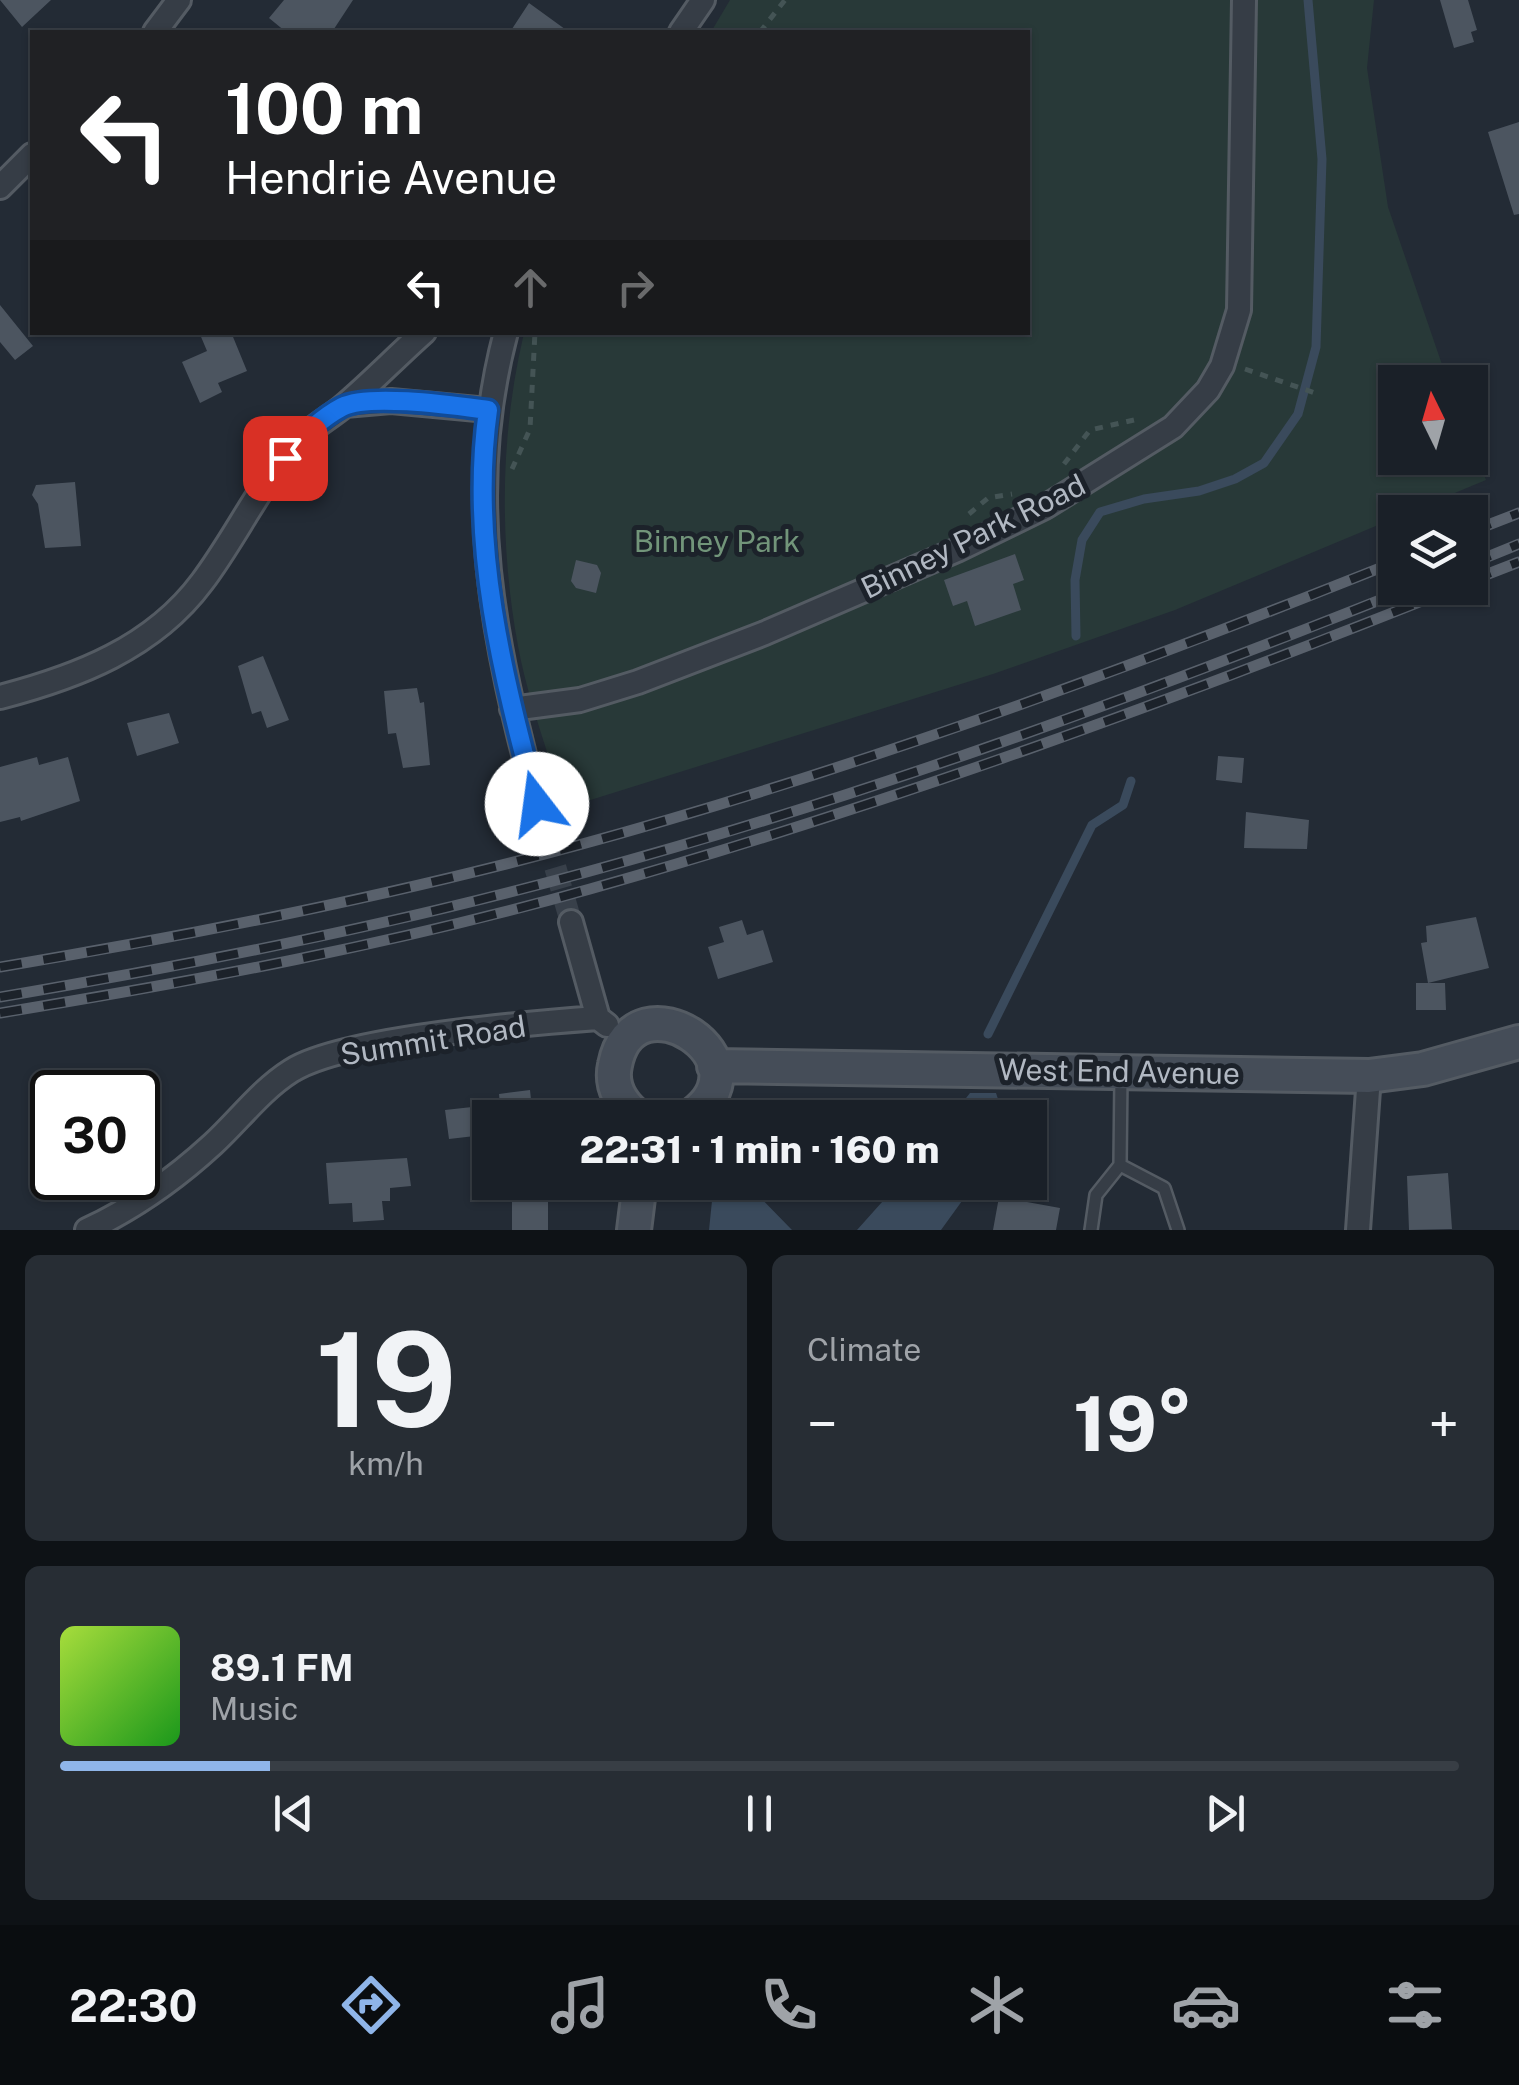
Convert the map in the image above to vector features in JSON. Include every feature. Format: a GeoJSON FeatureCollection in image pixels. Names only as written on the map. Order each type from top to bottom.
{"type":"FeatureCollection","features":[{"type":"Feature","properties":{"kind":"street"},"geometry":{"type":"LineString","coordinates":[[156,30],[179,0]]}},
{"type":"Feature","properties":{"kind":"street"},"geometry":{"type":"LineString","coordinates":[[682,30],[703,0]]}},
{"type":"Feature","properties":{"kind":"street","name":"Binney Park Road"},"geometry":{"type":"LineString","coordinates":[[512,709],[580,700],[638,682],[957,550],[1045,507],[1173,428],[1208,390],[1222,366],[1238,310],[1244,0]]}},
{"type":"Feature","properties":{"kind":"street"},"geometry":{"type":"LineString","coordinates":[[0,186],[30,157]]}},
{"type":"Feature","properties":{"kind":"street"},"geometry":{"type":"LineString","coordinates":[[0,697],[102,664],[175,614],[203,582],[270,476],[300,440],[345,405],[421,335]]}},
{"type":"Feature","properties":{"kind":"street"},"geometry":{"type":"LineString","coordinates":[[505,335],[488,410],[484,534],[491,602],[512,709],[537,804]]}},
{"type":"Feature","properties":{"kind":"street"},"geometry":{"type":"LineString","coordinates":[[345,405],[391,401],[488,410]]}},
{"type":"Feature","properties":{"kind":"street"},"geometry":{"type":"LineString","coordinates":[[571,922],[598,1018],[626,1040]]}},
{"type":"Feature","properties":{"kind":"street","name":"Summit Road"},"geometry":{"type":"LineString","coordinates":[[87,1230],[171,1178],[212,1145],[269,1088],[292,1070],[316,1059],[402,1041],[598,1018]]}},
{"type":"Feature","properties":{"kind":"street"},"geometry":{"type":"LineString","coordinates":[[622,1100],[614,1081],[614,1067],[626,1040],[647,1026],[672,1024],[704,1043],[714,1066],[706,1100]]}},
{"type":"Feature","properties":{"kind":"street","name":"West End Avenue"},"geometry":{"type":"LineString","coordinates":[[714,1066],[1369,1076],[1423,1068],[1519,1042]]}},
{"type":"Feature","properties":{"kind":"street"},"geometry":{"type":"LineString","coordinates":[[1358,1230],[1369,1076]]}},
{"type":"Feature","properties":{"kind":"street"},"geometry":{"type":"LineString","coordinates":[[634,1230],[638,1200]]}},
{"type":"Feature","properties":{"kind":"lane"},"geometry":{"type":"LineString","coordinates":[[1091,1230],[1096,1194],[1120,1165],[1121,1072]]}},
{"type":"Feature","properties":{"kind":"lane"},"geometry":{"type":"LineString","coordinates":[[1120,1165],[1164,1188],[1178,1230]]}},
{"type":"Feature","properties":{"kind":"path"},"geometry":{"type":"LineString","coordinates":[[762,30],[785,0]]}},
{"type":"Feature","properties":{"kind":"path"},"geometry":{"type":"LineString","coordinates":[[508,483],[530,429],[535,335]]}},
{"type":"Feature","properties":{"kind":"path"},"geometry":{"type":"LineString","coordinates":[[1222,366],[1237,367],[1318,394]]}},
{"type":"Feature","properties":{"kind":"path"},"geometry":{"type":"LineString","coordinates":[[1061,467],[1090,430],[1139,419]]}},
{"type":"Feature","properties":{"kind":"path"},"geometry":{"type":"LineString","coordinates":[[958,523],[988,498],[1026,489]]}},
{"type":"Feature","properties":{"kind":"green space","name":"Binney Park"},"geometry":{"type":"Polygon","coordinates":[[[730,0],[1374,0],[1367,68],[1388,207],[1442,365],[1378,365],[1378,475],[1484,475],[1486,480],[1450,495],[1378,495],[1378,525],[1175,610],[993,674],[565,808],[522,666],[508,567],[507,449],[524,335],[1030,335],[1030,30],[712,30],[730,0]]]}},
{"type":"Feature","properties":{"kind":"water"},"geometry":{"type":"Polygon","coordinates":[[[970,1093],[996,1093],[998,1100],[964,1100],[970,1093]]]}},
{"type":"Feature","properties":{"kind":"water"},"geometry":{"type":"Polygon","coordinates":[[[763,1200],[792,1230],[709,1230],[712,1201],[763,1200]]]}},
{"type":"Feature","properties":{"kind":"water"},"geometry":{"type":"Polygon","coordinates":[[[883,1200],[963,1200],[941,1230],[857,1230],[883,1200]]]}},
{"type":"Feature","properties":{"kind":"building"},"geometry":{"type":"Polygon","coordinates":[[[0,0],[51,0],[22,27],[0,0]]]}},
{"type":"Feature","properties":{"kind":"building"},"geometry":{"type":"Polygon","coordinates":[[[284,0],[353,0],[333,30],[284,30],[269,18],[284,0]]]}},
{"type":"Feature","properties":{"kind":"building"},"geometry":{"type":"Polygon","coordinates":[[[1440,0],[1468,0],[1477,30],[1471,32],[1474,42],[1454,48],[1440,0]]]}},
{"type":"Feature","properties":{"kind":"building"},"geometry":{"type":"Polygon","coordinates":[[[529,3],[566,30],[511,30],[529,3]]]}},
{"type":"Feature","properties":{"kind":"building"},"geometry":{"type":"Polygon","coordinates":[[[1519,122],[1519,214],[1514,215],[1488,132],[1519,122]]]}},
{"type":"Feature","properties":{"kind":"building"},"geometry":{"type":"Polygon","coordinates":[[[0,305],[33,346],[15,360],[0,342],[0,305]]]}},
{"type":"Feature","properties":{"kind":"building"},"geometry":{"type":"Polygon","coordinates":[[[200,335],[232,335],[247,371],[218,383],[222,392],[200,403],[182,362],[207,351],[200,335]]]}},
{"type":"Feature","properties":{"kind":"building"},"geometry":{"type":"Polygon","coordinates":[[[75,482],[81,546],[45,548],[38,504],[32,495],[36,485],[75,482]]]}},
{"type":"Feature","properties":{"kind":"building"},"geometry":{"type":"Polygon","coordinates":[[[1015,554],[1024,580],[1013,584],[1021,610],[975,626],[967,601],[953,606],[944,580],[1015,554]]]}},
{"type":"Feature","properties":{"kind":"building"},"geometry":{"type":"Polygon","coordinates":[[[576,560],[597,565],[601,573],[596,593],[576,588],[571,581],[576,560]]]}},
{"type":"Feature","properties":{"kind":"building"},"geometry":{"type":"Polygon","coordinates":[[[263,656],[289,720],[267,728],[261,711],[252,714],[238,666],[263,656]]]}},
{"type":"Feature","properties":{"kind":"building"},"geometry":{"type":"Polygon","coordinates":[[[417,688],[420,703],[424,702],[430,765],[403,768],[396,733],[388,734],[384,691],[417,688]]]}},
{"type":"Feature","properties":{"kind":"building"},"geometry":{"type":"Polygon","coordinates":[[[169,713],[179,743],[137,756],[127,723],[169,713]]]}},
{"type":"Feature","properties":{"kind":"building"},"geometry":{"type":"Polygon","coordinates":[[[1218,756],[1244,758],[1242,783],[1216,780],[1218,756]]]}},
{"type":"Feature","properties":{"kind":"building"},"geometry":{"type":"Polygon","coordinates":[[[37,757],[39,765],[68,757],[80,801],[21,821],[20,817],[0,822],[0,767],[37,757]]]}},
{"type":"Feature","properties":{"kind":"building"},"geometry":{"type":"Polygon","coordinates":[[[1246,812],[1309,820],[1307,849],[1244,848],[1246,812]]]}},
{"type":"Feature","properties":{"kind":"building"},"geometry":{"type":"Polygon","coordinates":[[[1476,917],[1489,968],[1428,983],[1421,943],[1427,942],[1426,926],[1476,917]]]}},
{"type":"Feature","properties":{"kind":"building"},"geometry":{"type":"Polygon","coordinates":[[[742,920],[747,935],[763,930],[773,962],[718,979],[708,947],[724,942],[719,927],[742,920]]]}},
{"type":"Feature","properties":{"kind":"building"},"geometry":{"type":"Polygon","coordinates":[[[1416,983],[1445,983],[1446,1010],[1416,1010],[1416,983]]]}},
{"type":"Feature","properties":{"kind":"building"},"geometry":{"type":"Polygon","coordinates":[[[530,1090],[531,1100],[500,1100],[499,1094],[530,1090]]]}},
{"type":"Feature","properties":{"kind":"building"},"geometry":{"type":"Polygon","coordinates":[[[472,1107],[472,1136],[449,1139],[445,1110],[472,1107]]]}},
{"type":"Feature","properties":{"kind":"building"},"geometry":{"type":"Polygon","coordinates":[[[407,1158],[411,1186],[390,1188],[390,1201],[382,1201],[384,1220],[353,1222],[352,1203],[329,1204],[326,1163],[407,1158]]]}},
{"type":"Feature","properties":{"kind":"building"},"geometry":{"type":"Polygon","coordinates":[[[1448,1173],[1452,1229],[1409,1230],[1407,1176],[1448,1173]]]}},
{"type":"Feature","properties":{"kind":"building"},"geometry":{"type":"Polygon","coordinates":[[[512,1200],[548,1200],[548,1230],[512,1230],[512,1200]]]}},
{"type":"Feature","properties":{"kind":"building"},"geometry":{"type":"Polygon","coordinates":[[[998,1200],[1060,1208],[1056,1230],[993,1230],[998,1200]]]}},
{"type":"Feature","properties":{"kind":"waterway"},"geometry":{"type":"LineString","coordinates":[[1076,636],[1075,580],[1082,540],[1100,512],[1144,499],[1199,491],[1235,479],[1264,463],[1298,414],[1316,347],[1322,159],[1308,0]]}},
{"type":"Feature","properties":{"kind":"waterway"},"geometry":{"type":"LineString","coordinates":[[988,1034],[1092,825],[1123,805],[1131,781]]}},
{"type":"Feature","properties":{"kind":"tunnel"},"geometry":{"type":"LineString","coordinates":[[537,804],[571,922]]}},
{"type":"Feature","properties":{"kind":"railway"},"geometry":{"type":"LineString","coordinates":[[1488,525],[1519,513]]}},
{"type":"Feature","properties":{"kind":"railway"},"geometry":{"type":"LineString","coordinates":[[1488,557],[1519,544]]}},
{"type":"Feature","properties":{"kind":"railway"},"geometry":{"type":"LineString","coordinates":[[1488,574],[1519,562]]}},
{"type":"Feature","properties":{"kind":"railway"},"geometry":{"type":"LineString","coordinates":[[0,967],[361,898],[504,865],[680,816],[990,716],[1378,569]]}},
{"type":"Feature","properties":{"kind":"railway"},"geometry":{"type":"LineString","coordinates":[[0,997],[366,926],[511,892],[688,843],[1001,742],[1378,600]]}},
{"type":"Feature","properties":{"kind":"railway"},"geometry":{"type":"LineString","coordinates":[[0,1013],[371,944],[590,889],[810,823],[1027,750],[1411,605]]}},
{"type":"Feature","properties":{"kind":"route"},"geometry":{"type":"LineString","coordinates":[[285,458],[300,440],[345,405],[391,401],[488,410],[482,504],[491,602],[500,657],[537,804]]}}]}
